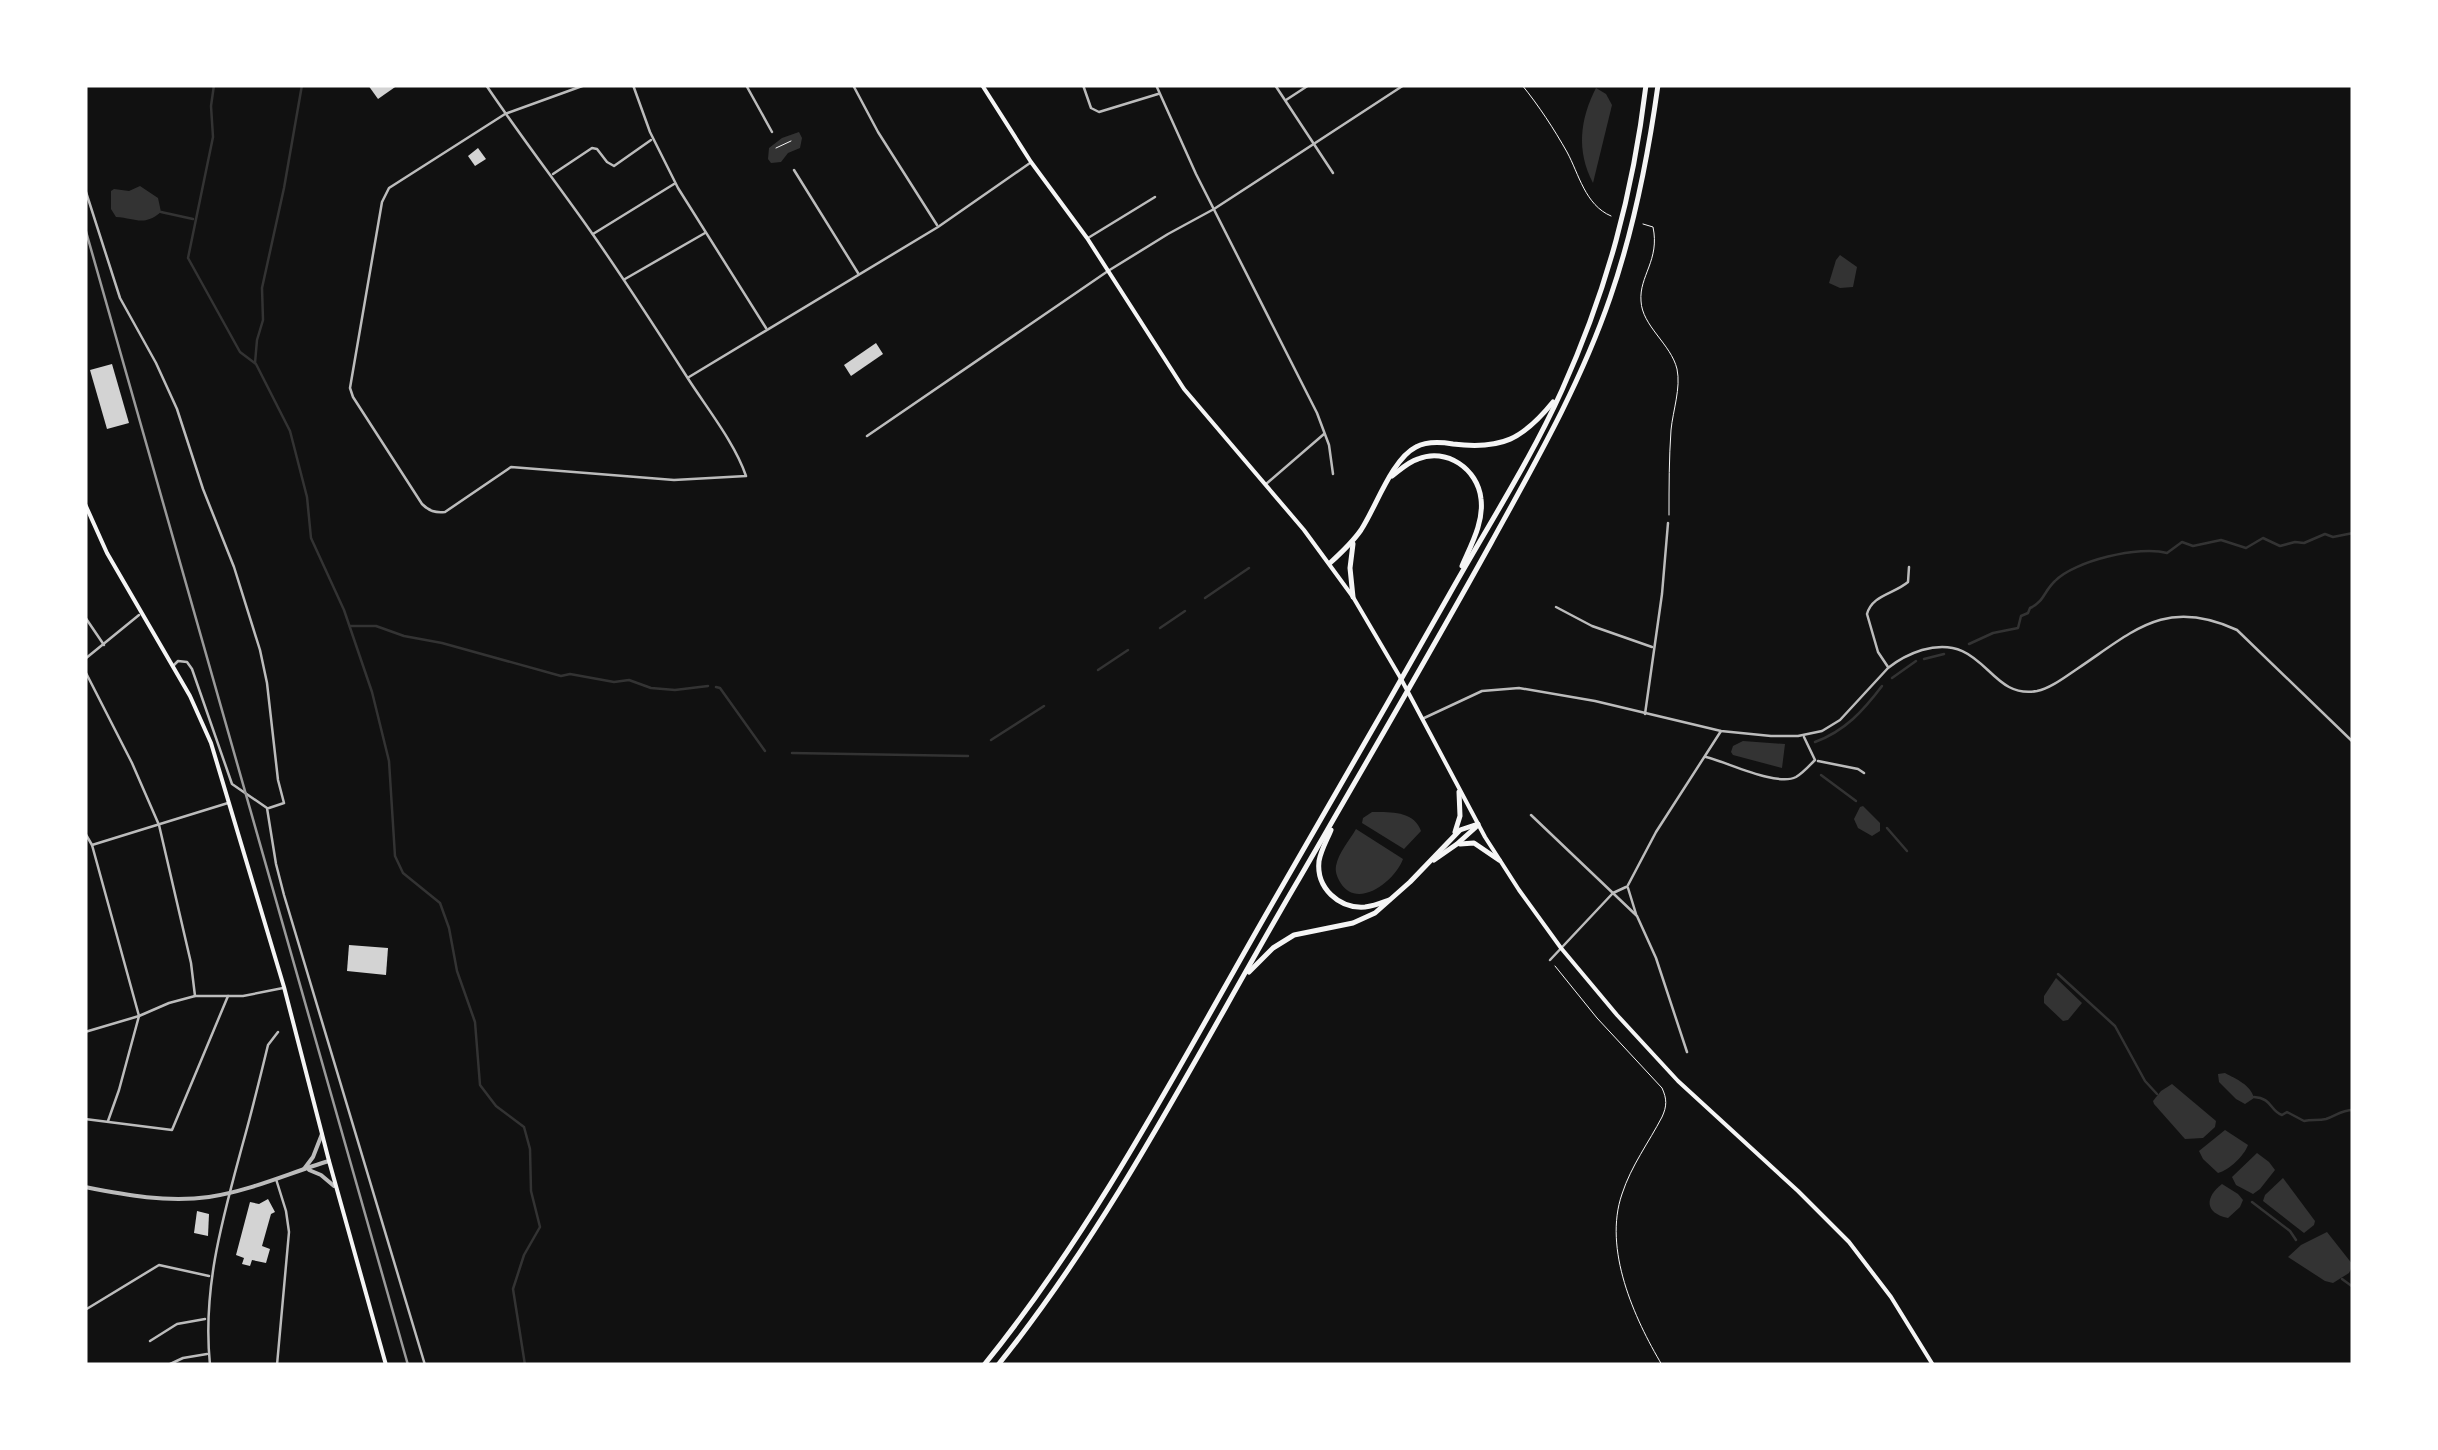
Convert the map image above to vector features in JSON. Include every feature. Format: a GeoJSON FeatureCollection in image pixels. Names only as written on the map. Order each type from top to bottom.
{"type":"FeatureCollection","features":[{"type":"Feature","properties":{"kind":"highway"},"geometry":{"type":"LineString","coordinates":[[984,1365],[1042,1288],[1134,1144],[1419,650],[1561,392],[1600,296],[1620,228],[1634,171],[1646,85]]}},
{"type":"Feature","properties":{"kind":"highway"},"geometry":{"type":"LineString","coordinates":[[998,1365],[1037,1315],[1097,1224],[1241,981],[1551,435],[1610,299],[1641,184],[1658,85]]}},
{"type":"Feature","properties":{"kind":"highway"},"geometry":{"type":"LineString","coordinates":[[1330,563],[1354,541],[1399,461],[1416,446],[1440,442],[1481,446],[1502,443],[1535,424],[1561,392]]}},
{"type":"Feature","properties":{"kind":"highway"},"geometry":{"type":"LineString","coordinates":[[1390,478],[1417,459],[1438,456],[1460,463],[1474,477],[1481,496],[1479,525],[1451,591]]}},
{"type":"Feature","properties":{"kind":"highway"},"geometry":{"type":"LineString","coordinates":[[1353,597],[1350,568],[1354,541]]}},
{"type":"Feature","properties":{"kind":"highway"},"geometry":{"type":"LineString","coordinates":[[1241,981],[1287,938],[1362,920],[1382,908],[1450,839],[1459,823],[1459,792]]}},
{"type":"Feature","properties":{"kind":"highway"},"geometry":{"type":"LineString","coordinates":[[1341,806],[1319,857],[1322,883],[1338,901],[1348,905],[1368,907],[1392,899]]}},
{"type":"Feature","properties":{"kind":"highway"},"geometry":{"type":"LineString","coordinates":[[1450,839],[1466,827],[1478,824]]}},
{"type":"Feature","properties":{"kind":"highway"},"geometry":{"type":"LineString","coordinates":[[1430,862],[1478,824]]}},
{"type":"Feature","properties":{"kind":"highway"},"geometry":{"type":"LineString","coordinates":[[1457,844],[1474,843],[1499,860]]}},
{"type":"Feature","properties":{"kind":"main road"},"geometry":{"type":"LineString","coordinates":[[982,85],[1184,389],[1330,563],[1353,597],[1499,860],[1560,948],[1616,1016],[1678,1081],[1841,1234],[1884,1286],[1932,1365]]}},
{"type":"Feature","properties":{"kind":"main road"},"geometry":{"type":"LineString","coordinates":[[85,504],[140,614],[201,718],[284,987],[386,1365]]}},
{"type":"Feature","properties":{"kind":"street"},"geometry":{"type":"LineString","coordinates":[[486,85],[505,114],[552,175],[624,280],[746,476],[674,480],[511,467],[445,512],[432,511],[422,504],[350,388],[382,202],[388,188],[505,114],[585,85]]}},
{"type":"Feature","properties":{"kind":"street"},"geometry":{"type":"LineString","coordinates":[[632,85],[675,183],[767,330]]}},
{"type":"Feature","properties":{"kind":"street"},"geometry":{"type":"LineString","coordinates":[[746,85],[772,132]]}},
{"type":"Feature","properties":{"kind":"street"},"geometry":{"type":"LineString","coordinates":[[852,85],[938,226]]}},
{"type":"Feature","properties":{"kind":"street"},"geometry":{"type":"LineString","coordinates":[[1083,85],[1092,108],[1099,112],[1160,93]]}},
{"type":"Feature","properties":{"kind":"street"},"geometry":{"type":"LineString","coordinates":[[1156,85],[1196,174],[1326,433],[1333,474]]}},
{"type":"Feature","properties":{"kind":"street"},"geometry":{"type":"LineString","coordinates":[[1275,85],[1333,174]]}},
{"type":"Feature","properties":{"kind":"street"},"geometry":{"type":"LineString","coordinates":[[1285,101],[1309,85]]}},
{"type":"Feature","properties":{"kind":"street"},"geometry":{"type":"LineString","coordinates":[[867,436],[1108,271],[1214,209],[1404,85]]}},
{"type":"Feature","properties":{"kind":"street"},"geometry":{"type":"LineString","coordinates":[[552,175],[592,148],[614,166],[653,138]]}},
{"type":"Feature","properties":{"kind":"street"},"geometry":{"type":"LineString","coordinates":[[687,378],[938,226],[1031,162]]}},
{"type":"Feature","properties":{"kind":"street"},"geometry":{"type":"LineString","coordinates":[[794,170],[859,275]]}},
{"type":"Feature","properties":{"kind":"street"},"geometry":{"type":"LineString","coordinates":[[593,234],[675,183]]}},
{"type":"Feature","properties":{"kind":"street"},"geometry":{"type":"LineString","coordinates":[[85,189],[120,298],[178,409],[260,650],[284,803],[267,808]]}},
{"type":"Feature","properties":{"kind":"street"},"geometry":{"type":"LineString","coordinates":[[1087,238],[1155,197]]}},
{"type":"Feature","properties":{"kind":"street"},"geometry":{"type":"LineString","coordinates":[[624,280],[706,232]]}},
{"type":"Feature","properties":{"kind":"street"},"geometry":{"type":"LineString","coordinates":[[1264,485],[1326,433]]}},
{"type":"Feature","properties":{"kind":"street"},"geometry":{"type":"LineString","coordinates":[[1645,714],[1668,523]]}},
{"type":"Feature","properties":{"kind":"street"},"geometry":{"type":"LineString","coordinates":[[1888,668],[1878,652],[1867,614],[1874,601],[1908,582],[1908,567]]}},
{"type":"Feature","properties":{"kind":"street"},"geometry":{"type":"LineString","coordinates":[[1556,607],[1592,626],[1653,647]]}},
{"type":"Feature","properties":{"kind":"street"},"geometry":{"type":"LineString","coordinates":[[86,657],[140,614]]}},
{"type":"Feature","properties":{"kind":"street"},"geometry":{"type":"LineString","coordinates":[[1422,719],[1482,691],[1532,689],[1722,730],[1771,736],[1804,735],[1822,732],[1840,720],[1888,668],[1915,652],[1934,647],[1957,648],[2020,692],[2042,690],[2146,624],[2174,617],[2202,618],[2231,628],[2353,742]]}},
{"type":"Feature","properties":{"kind":"street"},"geometry":{"type":"LineString","coordinates":[[85,618],[104,645]]}},
{"type":"Feature","properties":{"kind":"street"},"geometry":{"type":"LineString","coordinates":[[172,667],[187,662],[192,669],[232,784],[267,808],[284,896],[425,1365]]}},
{"type":"Feature","properties":{"kind":"street"},"geometry":{"type":"LineString","coordinates":[[85,670],[159,825],[195,996]]}},
{"type":"Feature","properties":{"kind":"street"},"geometry":{"type":"LineString","coordinates":[[1550,960],[1613,893],[1627,886],[1656,832],[1722,730]]}},
{"type":"Feature","properties":{"kind":"street"},"geometry":{"type":"LineString","coordinates":[[1804,735],[1815,760]]}},
{"type":"Feature","properties":{"kind":"street"},"geometry":{"type":"LineString","coordinates":[[1706,757],[1785,780],[1796,777],[1815,760]]}},
{"type":"Feature","properties":{"kind":"street"},"geometry":{"type":"LineString","coordinates":[[1815,760],[1864,772]]}},
{"type":"Feature","properties":{"kind":"street"},"geometry":{"type":"LineString","coordinates":[[88,843],[230,803]]}},
{"type":"Feature","properties":{"kind":"street"},"geometry":{"type":"LineString","coordinates":[[1531,816],[1637,916]]}},
{"type":"Feature","properties":{"kind":"street"},"geometry":{"type":"LineString","coordinates":[[85,833],[139,1016],[108,1121]]}},
{"type":"Feature","properties":{"kind":"street"},"geometry":{"type":"LineString","coordinates":[[1627,886],[1656,958],[1686,1052]]}},
{"type":"Feature","properties":{"kind":"street"},"geometry":{"type":"LineString","coordinates":[[85,1032],[195,996],[242,996],[284,987]]}},
{"type":"Feature","properties":{"kind":"street"},"geometry":{"type":"LineString","coordinates":[[85,1119],[172,1130],[228,996]]}},
{"type":"Feature","properties":{"kind":"street"},"geometry":{"type":"LineString","coordinates":[[210,1365],[206,1319],[210,1276],[268,1045],[278,1032]]}},
{"type":"Feature","properties":{"kind":"street"},"geometry":{"type":"LineString","coordinates":[[304,1169],[322,1134]]}},
{"type":"Feature","properties":{"kind":"street"},"geometry":{"type":"LineString","coordinates":[[85,1196],[86,1188],[174,1200],[229,1193],[329,1161]]}},
{"type":"Feature","properties":{"kind":"street"},"geometry":{"type":"LineString","coordinates":[[304,1169],[321,1175],[336,1187]]}},
{"type":"Feature","properties":{"kind":"street"},"geometry":{"type":"LineString","coordinates":[[276,1178],[289,1232],[277,1365]]}},
{"type":"Feature","properties":{"kind":"street"},"geometry":{"type":"LineString","coordinates":[[85,1310],[159,1265],[210,1276]]}},
{"type":"Feature","properties":{"kind":"street"},"geometry":{"type":"LineString","coordinates":[[150,1342],[177,1324],[206,1319]]}},
{"type":"Feature","properties":{"kind":"street"},"geometry":{"type":"LineString","coordinates":[[168,1365],[208,1354]]}},
{"type":"Feature","properties":{"kind":"path"},"geometry":{"type":"LineString","coordinates":[[1522,85],[1569,155],[1588,195],[1603,213],[1611,216]]}},
{"type":"Feature","properties":{"kind":"path"},"geometry":{"type":"LineString","coordinates":[[778,141],[782,146]]}},
{"type":"Feature","properties":{"kind":"path"},"geometry":{"type":"LineString","coordinates":[[776,148],[791,141]]}},
{"type":"Feature","properties":{"kind":"path"},"geometry":{"type":"LineString","coordinates":[[1643,224],[1653,226],[1656,236],[1640,304],[1677,369],[1668,523]]}},
{"type":"Feature","properties":{"kind":"path"},"geometry":{"type":"LineString","coordinates":[[1550,960],[1666,1097],[1662,1117],[1621,1197],[1616,1228],[1626,1288],[1637,1320],[1662,1365]]}},
{"type":"Feature","properties":{"kind":"shaded area"},"geometry":{"type":"Polygon","coordinates":[[[1596,88],[1606,94],[1612,105],[1593,183],[1584,159],[1582,135],[1586,111],[1596,88]]]}},
{"type":"Feature","properties":{"kind":"shaded area"},"geometry":{"type":"Polygon","coordinates":[[[799,132],[800,148],[788,153],[781,162],[771,163],[769,148],[799,132]]]}},
{"type":"Feature","properties":{"kind":"shaded area"},"geometry":{"type":"Polygon","coordinates":[[[140,186],[158,198],[161,212],[144,220],[116,217],[111,209],[111,191],[129,191],[140,186]]]}},
{"type":"Feature","properties":{"kind":"shaded area"},"geometry":{"type":"Polygon","coordinates":[[[1840,255],[1857,267],[1853,287],[1840,288],[1829,283],[1840,255]]]}},
{"type":"Feature","properties":{"kind":"shaded area"},"geometry":{"type":"Polygon","coordinates":[[[1743,741],[1785,744],[1782,768],[1733,755],[1733,746],[1743,741]]]}},
{"type":"Feature","properties":{"kind":"shaded area"},"geometry":{"type":"Polygon","coordinates":[[[1863,806],[1880,823],[1880,831],[1872,836],[1858,828],[1854,819],[1863,806]]]}},
{"type":"Feature","properties":{"kind":"shaded area"},"geometry":{"type":"Polygon","coordinates":[[[1372,812],[1407,816],[1421,831],[1404,849],[1362,823],[1372,812]]]}},
{"type":"Feature","properties":{"kind":"shaded area"},"geometry":{"type":"Polygon","coordinates":[[[1356,829],[1403,859],[1384,884],[1356,894],[1340,882],[1336,866],[1356,829]]]}},
{"type":"Feature","properties":{"kind":"shaded area"},"geometry":{"type":"Polygon","coordinates":[[[2056,978],[2082,1003],[2068,1020],[2063,1021],[2044,1003],[2044,996],[2056,978]]]}},
{"type":"Feature","properties":{"kind":"shaded area"},"geometry":{"type":"Polygon","coordinates":[[[2225,1073],[2246,1086],[2254,1098],[2245,1104],[2236,1099],[2219,1082],[2218,1074],[2225,1073]]]}},
{"type":"Feature","properties":{"kind":"shaded area"},"geometry":{"type":"Polygon","coordinates":[[[2172,1084],[2216,1121],[2203,1138],[2185,1139],[2154,1104],[2161,1091],[2172,1084]]]}},
{"type":"Feature","properties":{"kind":"shaded area"},"geometry":{"type":"Polygon","coordinates":[[[2225,1130],[2248,1145],[2236,1162],[2218,1173],[2199,1151],[2225,1130]]]}},
{"type":"Feature","properties":{"kind":"shaded area"},"geometry":{"type":"Polygon","coordinates":[[[2257,1153],[2275,1170],[2253,1194],[2236,1185],[2232,1177],[2257,1153]]]}},
{"type":"Feature","properties":{"kind":"shaded area"},"geometry":{"type":"Polygon","coordinates":[[[2283,1178],[2315,1221],[2304,1233],[2263,1201],[2283,1178]]]}},
{"type":"Feature","properties":{"kind":"shaded area"},"geometry":{"type":"Polygon","coordinates":[[[2222,1184],[2243,1200],[2228,1218],[2220,1216],[2210,1204],[2212,1194],[2222,1184]]]}},
{"type":"Feature","properties":{"kind":"shaded area"},"geometry":{"type":"Polygon","coordinates":[[[2327,1232],[2353,1265],[2349,1273],[2333,1283],[2288,1257],[2301,1245],[2327,1232]]]}},
{"type":"Feature","properties":{"kind":"building"},"geometry":{"type":"Polygon","coordinates":[[[368,85],[398,85],[378,99],[368,85]]]}},
{"type":"Feature","properties":{"kind":"building"},"geometry":{"type":"Polygon","coordinates":[[[478,148],[486,159],[475,166],[468,156],[478,148]]]}},
{"type":"Feature","properties":{"kind":"building"},"geometry":{"type":"Polygon","coordinates":[[[876,343],[883,354],[851,376],[844,365],[876,343]]]}},
{"type":"Feature","properties":{"kind":"building"},"geometry":{"type":"Polygon","coordinates":[[[112,364],[129,423],[107,429],[90,370],[112,364]]]}},
{"type":"Feature","properties":{"kind":"building"},"geometry":{"type":"Polygon","coordinates":[[[349,945],[388,948],[386,975],[347,971],[349,945]]]}},
{"type":"Feature","properties":{"kind":"building"},"geometry":{"type":"Polygon","coordinates":[[[268,1199],[275,1212],[271,1214],[262,1246],[270,1249],[266,1263],[252,1260],[250,1266],[242,1264],[244,1258],[236,1255],[250,1202],[259,1204],[268,1199]]]}},
{"type":"Feature","properties":{"kind":"building"},"geometry":{"type":"Polygon","coordinates":[[[197,1211],[209,1214],[208,1236],[194,1233],[197,1211]]]}},
{"type":"Feature","properties":{"kind":"waterway"},"geometry":{"type":"LineString","coordinates":[[214,85],[213,137],[188,258],[240,352],[256,364],[290,431],[307,497],[311,538],[344,610],[372,692],[389,761],[395,856],[403,873],[440,903],[475,1022],[480,1085],[496,1106],[524,1127],[530,1149],[531,1191],[540,1227],[524,1255],[513,1289],[525,1365]]}},
{"type":"Feature","properties":{"kind":"waterway"},"geometry":{"type":"LineString","coordinates":[[255,363],[263,320],[262,288],[302,85]]}},
{"type":"Feature","properties":{"kind":"waterway"},"geometry":{"type":"LineString","coordinates":[[161,212],[193,219]]}},
{"type":"Feature","properties":{"kind":"waterway"},"geometry":{"type":"LineString","coordinates":[[1969,644],[1993,633],[2018,628],[2021,616],[2038,603],[2055,581],[2077,567],[2108,556],[2141,551],[2167,553],[2182,542],[2193,546],[2221,540],[2246,548],[2263,538],[2280,546],[2304,543],[2325,534],[2333,537],[2353,533]]}},
{"type":"Feature","properties":{"kind":"waterway"},"geometry":{"type":"LineString","coordinates":[[1205,598],[1249,568]]}},
{"type":"Feature","properties":{"kind":"waterway"},"geometry":{"type":"LineString","coordinates":[[1160,628],[1185,611]]}},
{"type":"Feature","properties":{"kind":"waterway"},"geometry":{"type":"LineString","coordinates":[[350,626],[376,626],[561,676],[629,680],[651,688],[675,690],[708,686]]}},
{"type":"Feature","properties":{"kind":"waterway"},"geometry":{"type":"LineString","coordinates":[[1098,670],[1128,650]]}},
{"type":"Feature","properties":{"kind":"waterway"},"geometry":{"type":"LineString","coordinates":[[1924,659],[1944,654]]}},
{"type":"Feature","properties":{"kind":"waterway"},"geometry":{"type":"LineString","coordinates":[[1892,678],[1916,661]]}},
{"type":"Feature","properties":{"kind":"waterway"},"geometry":{"type":"LineString","coordinates":[[1815,742],[1853,719],[1882,686]]}},
{"type":"Feature","properties":{"kind":"waterway"},"geometry":{"type":"LineString","coordinates":[[716,687],[765,751]]}},
{"type":"Feature","properties":{"kind":"waterway"},"geometry":{"type":"LineString","coordinates":[[991,740],[1044,706]]}},
{"type":"Feature","properties":{"kind":"waterway"},"geometry":{"type":"LineString","coordinates":[[792,753],[968,756]]}},
{"type":"Feature","properties":{"kind":"waterway"},"geometry":{"type":"LineString","coordinates":[[1821,775],[1856,801]]}},
{"type":"Feature","properties":{"kind":"waterway"},"geometry":{"type":"LineString","coordinates":[[1887,828],[1907,851]]}},
{"type":"Feature","properties":{"kind":"waterway"},"geometry":{"type":"LineString","coordinates":[[2058,974],[2115,1026],[2145,1081],[2157,1094]]}},
{"type":"Feature","properties":{"kind":"waterway"},"geometry":{"type":"LineString","coordinates":[[2254,1097],[2282,1115],[2287,1112],[2304,1121],[2353,1110]]}},
{"type":"Feature","properties":{"kind":"waterway"},"geometry":{"type":"LineString","coordinates":[[2252,1202],[2296,1240]]}},
{"type":"Feature","properties":{"kind":"waterway"},"geometry":{"type":"LineString","coordinates":[[2342,1279],[2353,1287]]}},
{"type":"Feature","properties":{"kind":"railway"},"geometry":{"type":"LineString","coordinates":[[85,228],[408,1365]]}}]}
